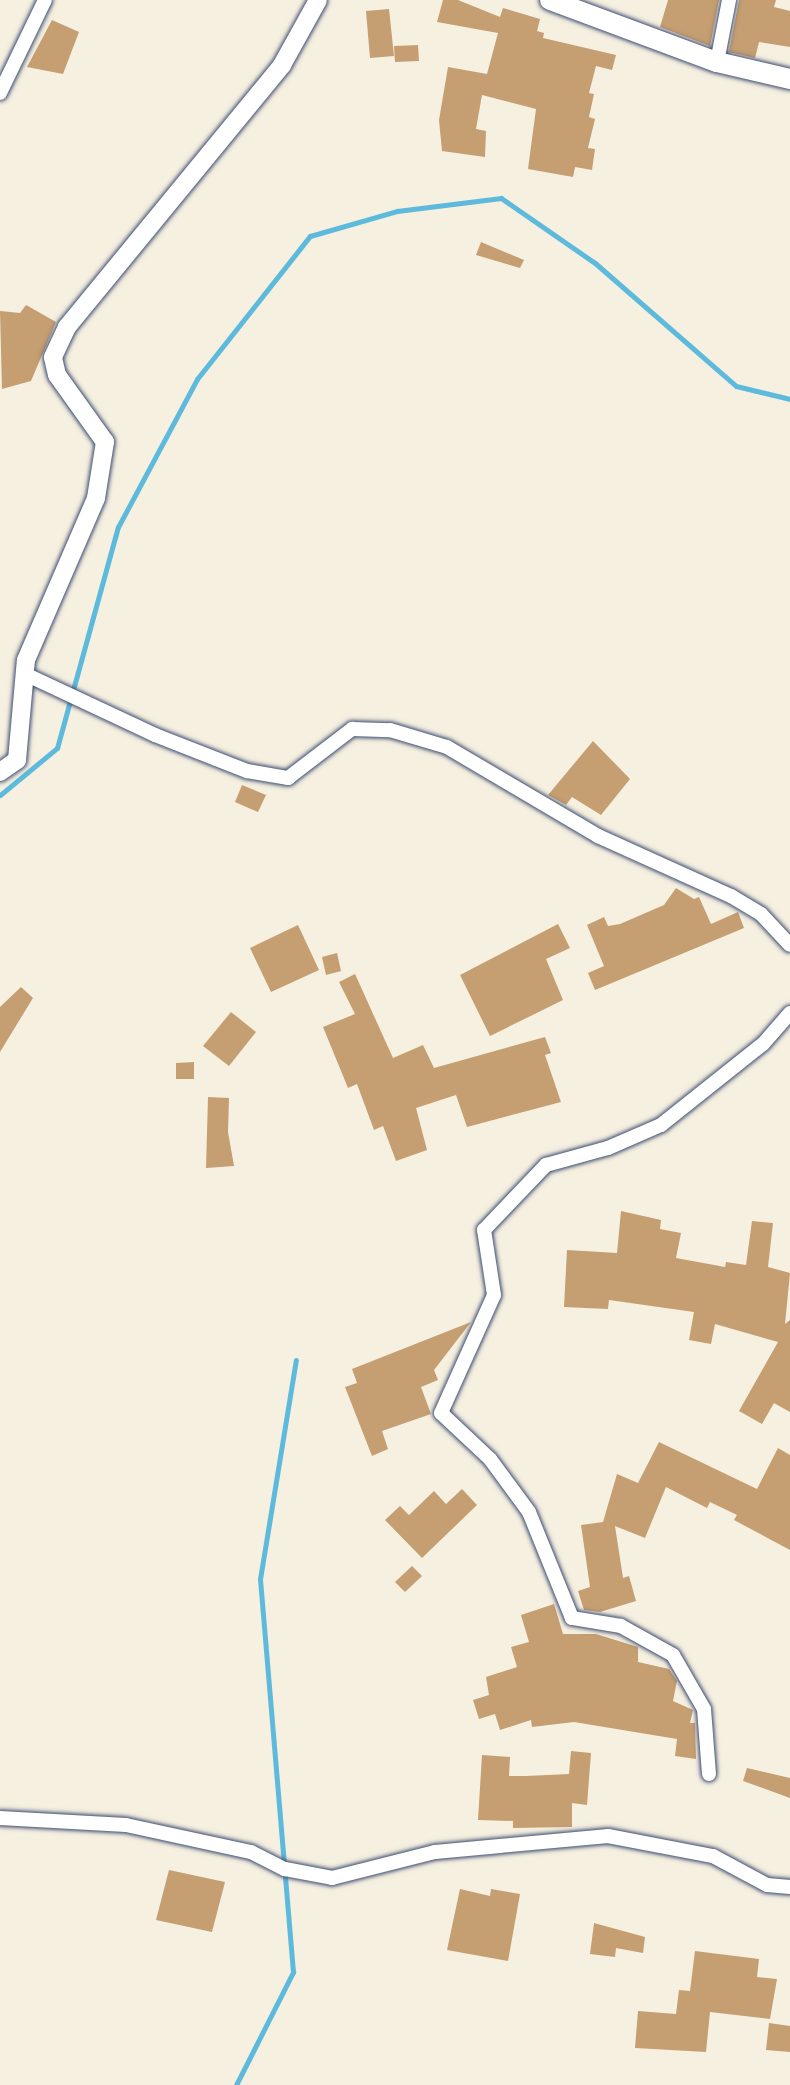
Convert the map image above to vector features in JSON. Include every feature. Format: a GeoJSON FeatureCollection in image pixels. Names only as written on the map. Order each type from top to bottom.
{"type":"FeatureCollection","features":[{"type":"Feature","properties":{"kind":"main road"},"geometry":{"type":"LineString","coordinates":[[550,0],[717,62],[790,79]]}},
{"type":"Feature","properties":{"kind":"street"},"geometry":{"type":"LineString","coordinates":[[0,93],[45,0]]}},
{"type":"Feature","properties":{"kind":"street"},"geometry":{"type":"LineString","coordinates":[[0,772],[17,760],[26,660],[96,498],[105,442],[57,375],[53,357],[67,327],[282,65],[318,0]]}},
{"type":"Feature","properties":{"kind":"street"},"geometry":{"type":"LineString","coordinates":[[717,62],[729,0]]}},
{"type":"Feature","properties":{"kind":"street"},"geometry":{"type":"LineString","coordinates":[[25,674],[247,771],[288,778],[352,729],[390,730],[447,747],[598,836],[731,896],[761,914],[790,945]]}},
{"type":"Feature","properties":{"kind":"street"},"geometry":{"type":"LineString","coordinates":[[709,1774],[704,1709],[673,1655],[621,1626],[572,1618],[529,1512],[490,1459],[441,1413],[494,1295],[484,1230],[546,1165],[608,1148],[661,1125],[763,1044],[790,1013]]}},
{"type":"Feature","properties":{"kind":"street"},"geometry":{"type":"LineString","coordinates":[[0,1818],[141,1828],[251,1852],[285,1869],[332,1878],[450,1850],[608,1836],[713,1856],[767,1885],[790,1887]]}},
{"type":"Feature","properties":{"kind":"building"},"geometry":{"type":"Polygon","coordinates":[[[443,0],[458,0],[500,17],[503,8],[540,19],[537,31],[544,33],[543,38],[616,55],[612,70],[596,66],[589,93],[594,94],[589,117],[595,119],[588,148],[595,149],[592,170],[575,167],[573,177],[528,169],[536,109],[482,95],[476,129],[486,131],[485,157],[442,151],[439,120],[448,67],[487,74],[498,33],[437,22],[443,0]]]}},
{"type":"Feature","properties":{"kind":"building"},"geometry":{"type":"Polygon","coordinates":[[[668,0],[719,0],[710,46],[660,27],[668,0]]]}},
{"type":"Feature","properties":{"kind":"building"},"geometry":{"type":"Polygon","coordinates":[[[739,0],[776,0],[774,7],[790,11],[790,47],[759,42],[755,58],[729,52],[739,0]]]}},
{"type":"Feature","properties":{"kind":"building"},"geometry":{"type":"Polygon","coordinates":[[[389,9],[394,56],[370,58],[366,11],[389,9]]]}},
{"type":"Feature","properties":{"kind":"building"},"geometry":{"type":"Polygon","coordinates":[[[52,20],[79,32],[63,74],[27,67],[52,20]]]}},
{"type":"Feature","properties":{"kind":"building"},"geometry":{"type":"Polygon","coordinates":[[[418,45],[419,61],[395,62],[394,46],[418,45]]]}},
{"type":"Feature","properties":{"kind":"building"},"geometry":{"type":"Polygon","coordinates":[[[481,242],[524,260],[520,268],[476,255],[481,242]]]}},
{"type":"Feature","properties":{"kind":"building"},"geometry":{"type":"Polygon","coordinates":[[[26,305],[56,322],[31,381],[2,389],[0,311],[20,313],[26,305]]]}},
{"type":"Feature","properties":{"kind":"building"},"geometry":{"type":"Polygon","coordinates":[[[593,741],[630,779],[601,815],[572,797],[566,805],[548,795],[593,741]]]}},
{"type":"Feature","properties":{"kind":"building"},"geometry":{"type":"Polygon","coordinates":[[[242,785],[266,795],[258,812],[235,802],[242,785]]]}},
{"type":"Feature","properties":{"kind":"building"},"geometry":{"type":"Polygon","coordinates":[[[676,888],[694,899],[699,897],[711,924],[738,912],[744,928],[595,990],[588,973],[604,966],[587,925],[604,917],[608,926],[620,924],[664,905],[676,888]]]}},
{"type":"Feature","properties":{"kind":"building"},"geometry":{"type":"Polygon","coordinates":[[[558,924],[570,948],[546,959],[563,1000],[490,1036],[460,975],[558,924]]]}},
{"type":"Feature","properties":{"kind":"building"},"geometry":{"type":"Polygon","coordinates":[[[298,925],[319,970],[271,992],[250,948],[298,925]]]}},
{"type":"Feature","properties":{"kind":"building"},"geometry":{"type":"Polygon","coordinates":[[[337,953],[341,971],[326,975],[322,957],[337,953]]]}},
{"type":"Feature","properties":{"kind":"building"},"geometry":{"type":"Polygon","coordinates":[[[355,974],[393,1058],[423,1045],[434,1068],[545,1037],[551,1053],[545,1055],[561,1102],[467,1127],[456,1095],[416,1108],[427,1150],[396,1161],[383,1126],[374,1130],[357,1084],[348,1088],[323,1027],[355,1014],[339,982],[355,974]]]}},
{"type":"Feature","properties":{"kind":"building"},"geometry":{"type":"Polygon","coordinates":[[[21,987],[33,998],[0,1052],[0,1007],[21,987]]]}},
{"type":"Feature","properties":{"kind":"building"},"geometry":{"type":"Polygon","coordinates":[[[231,1012],[256,1032],[229,1066],[203,1046],[231,1012]]]}},
{"type":"Feature","properties":{"kind":"building"},"geometry":{"type":"Polygon","coordinates":[[[194,1062],[194,1079],[176,1079],[176,1063],[194,1062]]]}},
{"type":"Feature","properties":{"kind":"building"},"geometry":{"type":"Polygon","coordinates":[[[208,1097],[229,1098],[228,1132],[234,1166],[206,1168],[208,1097]]]}},
{"type":"Feature","properties":{"kind":"building"},"geometry":{"type":"Polygon","coordinates":[[[621,1211],[661,1220],[660,1229],[681,1233],[676,1258],[725,1267],[726,1262],[746,1265],[752,1221],[773,1223],[768,1267],[790,1273],[785,1324],[790,1320],[790,1412],[774,1403],[762,1424],[739,1411],[778,1342],[715,1324],[711,1344],[689,1340],[694,1312],[609,1300],[608,1309],[564,1307],[567,1250],[617,1253],[621,1211]]]}},
{"type":"Feature","properties":{"kind":"building"},"geometry":{"type":"Polygon","coordinates":[[[471,1322],[434,1370],[438,1380],[421,1387],[431,1414],[382,1431],[388,1449],[372,1456],[345,1387],[357,1383],[352,1369],[471,1322]]]}},
{"type":"Feature","properties":{"kind":"building"},"geometry":{"type":"Polygon","coordinates":[[[659,1442],[757,1489],[778,1448],[790,1455],[790,1550],[734,1520],[737,1515],[710,1502],[707,1508],[666,1487],[645,1538],[615,1526],[623,1578],[629,1576],[636,1601],[600,1612],[584,1610],[578,1591],[590,1587],[581,1525],[603,1522],[617,1474],[638,1483],[659,1442]]]}},
{"type":"Feature","properties":{"kind":"building"},"geometry":{"type":"Polygon","coordinates":[[[462,1489],[477,1505],[422,1558],[385,1520],[400,1506],[409,1515],[434,1491],[446,1504],[462,1489]]]}},
{"type":"Feature","properties":{"kind":"building"},"geometry":{"type":"Polygon","coordinates":[[[412,1566],[422,1576],[405,1592],[395,1582],[412,1566]]]}},
{"type":"Feature","properties":{"kind":"building"},"geometry":{"type":"Polygon","coordinates":[[[554,1604],[563,1634],[596,1634],[638,1647],[638,1662],[669,1669],[677,1681],[673,1701],[693,1710],[690,1723],[695,1723],[696,1759],[675,1756],[677,1739],[574,1722],[532,1727],[531,1720],[500,1730],[495,1714],[479,1719],[473,1700],[489,1695],[486,1677],[517,1667],[511,1647],[529,1642],[521,1615],[554,1604]]]}},
{"type":"Feature","properties":{"kind":"building"},"geometry":{"type":"Polygon","coordinates":[[[571,1751],[591,1753],[587,1805],[572,1803],[572,1827],[513,1828],[513,1821],[478,1820],[482,1755],[510,1757],[509,1776],[526,1776],[569,1774],[571,1751]]]}},
{"type":"Feature","properties":{"kind":"building"},"geometry":{"type":"Polygon","coordinates":[[[747,1768],[790,1778],[790,1798],[743,1781],[747,1768]]]}},
{"type":"Feature","properties":{"kind":"building"},"geometry":{"type":"Polygon","coordinates":[[[169,1870],[225,1882],[212,1932],[156,1920],[169,1870]]]}},
{"type":"Feature","properties":{"kind":"building"},"geometry":{"type":"Polygon","coordinates":[[[460,1889],[490,1896],[491,1889],[520,1894],[508,1961],[447,1950],[460,1889]]]}},
{"type":"Feature","properties":{"kind":"building"},"geometry":{"type":"Polygon","coordinates":[[[594,1923],[645,1937],[643,1953],[616,1948],[615,1957],[590,1954],[594,1923]]]}},
{"type":"Feature","properties":{"kind":"building"},"geometry":{"type":"Polygon","coordinates":[[[695,1951],[759,1959],[757,1977],[777,1979],[770,2019],[710,2012],[706,2052],[635,2048],[638,2011],[676,2014],[679,1990],[690,1991],[695,1951]]]}},
{"type":"Feature","properties":{"kind":"building"},"geometry":{"type":"Polygon","coordinates":[[[769,2023],[790,2026],[790,2052],[766,2050],[769,2023]]]}},
{"type":"Feature","properties":{"kind":"waterway"},"geometry":{"type":"LineString","coordinates":[[0,795],[57,748],[118,527],[197,379],[310,236],[397,211],[501,198],[595,263],[736,386],[790,399]]}},
{"type":"Feature","properties":{"kind":"waterway"},"geometry":{"type":"LineString","coordinates":[[236,2085],[293,1972],[260,1579],[296,1360]]}}]}
